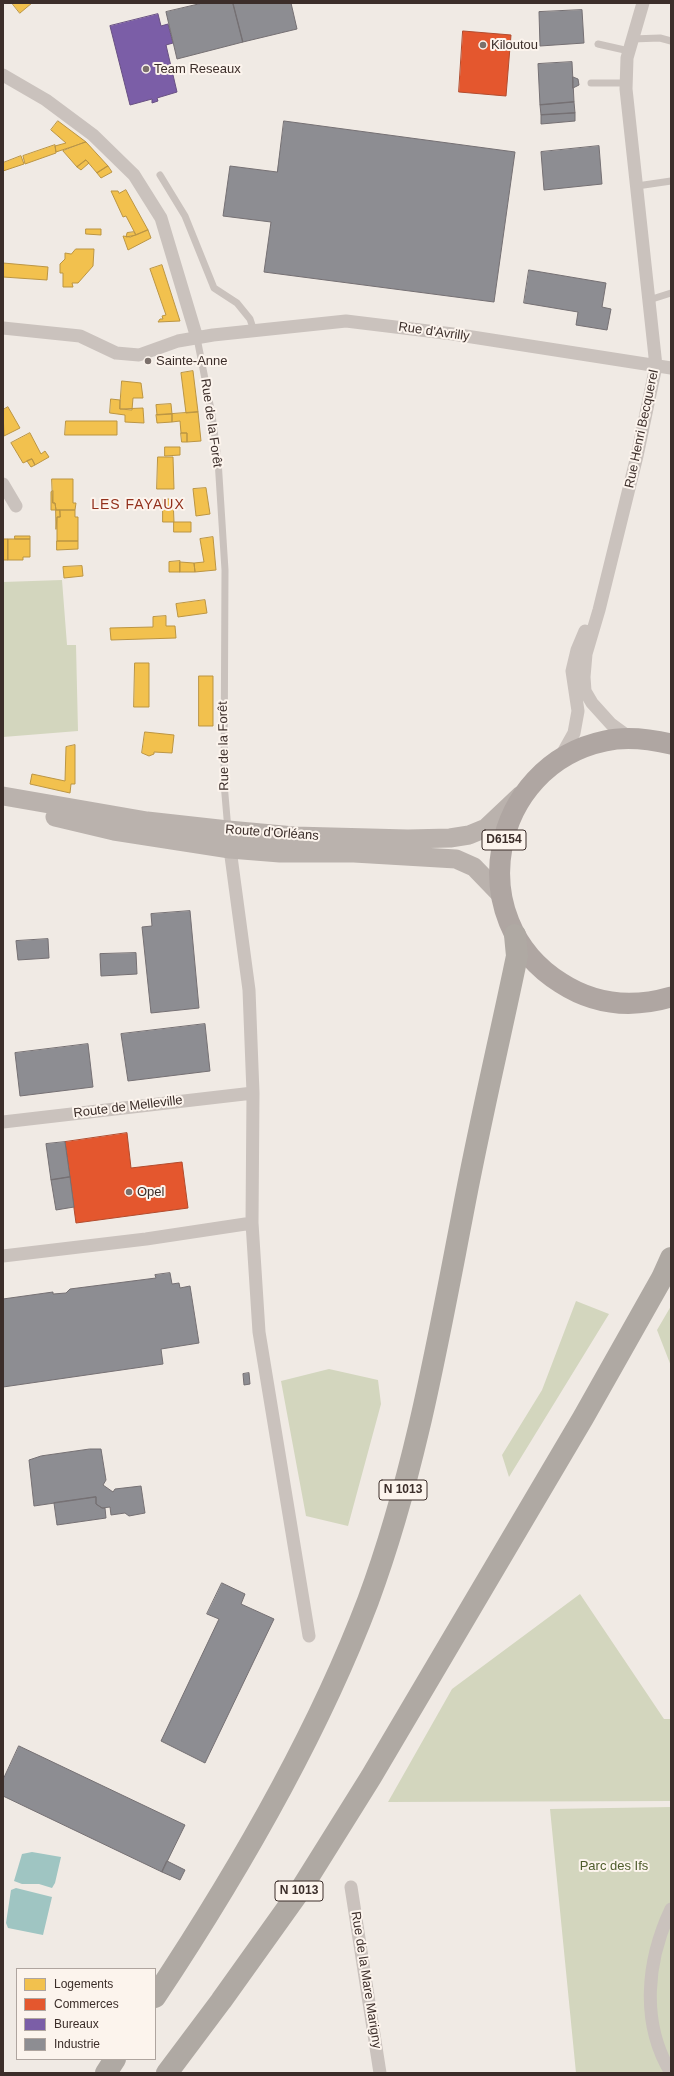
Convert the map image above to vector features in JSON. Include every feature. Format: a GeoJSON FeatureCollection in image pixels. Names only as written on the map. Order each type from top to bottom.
{"type":"FeatureCollection","features":[{"type":"Feature","properties":{"kind":"highway","name":"N 1013"},"geometry":{"type":"LineString","coordinates":[[156,1995],[200,1929],[283,1784],[344,1658],[368,1600],[400,1503],[425,1401],[463,1208],[513,975],[516,956],[515,935]]}},
{"type":"Feature","properties":{"kind":"highway","name":"N 1013"},"geometry":{"type":"LineString","coordinates":[[166,2073],[221,2001],[301,1888],[371,1777],[579,1424],[662,1278],[671,1258]]}},
{"type":"Feature","properties":{"kind":"highway"},"geometry":{"type":"LineString","coordinates":[[106,2073],[114,2060]]}},
{"type":"Feature","properties":{"kind":"main road"},"geometry":{"type":"LineString","coordinates":[[526,790],[542,773],[560,759],[582,748],[605,741],[630,738],[671,744]]}},
{"type":"Feature","properties":{"kind":"main road","name":"Route d'Orléans"},"geometry":{"type":"LineString","coordinates":[[3,804],[114,831],[229,840],[294,836],[408,839],[450,838],[469,835],[486,828],[526,790]]}},
{"type":"Feature","properties":{"kind":"main road","name":"D6154"},"geometry":{"type":"LineString","coordinates":[[515,935],[506,915],[500,894],[499,858],[508,822],[526,790]]}},
{"type":"Feature","properties":{"kind":"main road","name":"Route d'Orléans"},"geometry":{"type":"LineString","coordinates":[[3,796],[147,821],[280,853],[354,853],[456,859],[474,867],[500,894]]}},
{"type":"Feature","properties":{"kind":"main road"},"geometry":{"type":"LineString","coordinates":[[515,935],[530,958],[545,972],[573,991],[598,1000],[625,1004],[652,1003],[671,997]]}},
{"type":"Feature","properties":{"kind":"street","name":"Rue Henri Becquerel"},"geometry":{"type":"LineString","coordinates":[[630,738],[600,713],[585,691],[584,677],[586,654],[599,610],[637,456],[656,366],[626,83],[631,45],[643,3]]}},
{"type":"Feature","properties":{"kind":"street","name":"Rue de la Forêt"},"geometry":{"type":"LineString","coordinates":[[3,75],[46,100],[93,135],[134,176],[161,218],[197,338]]}},
{"type":"Feature","properties":{"kind":"street","name":"Rue d'Avrilly"},"geometry":{"type":"LineString","coordinates":[[3,328],[80,336],[116,353],[139,355],[178,341],[346,321],[453,334],[671,368]]}},
{"type":"Feature","properties":{"kind":"street"},"geometry":{"type":"LineString","coordinates":[[3,484],[16,506]]}},
{"type":"Feature","properties":{"kind":"street"},"geometry":{"type":"LineString","coordinates":[[560,759],[574,733],[578,711],[572,671],[573,663],[589,623],[599,610]]}},
{"type":"Feature","properties":{"kind":"street"},"geometry":{"type":"LineString","coordinates":[[229,840],[249,990],[253,1093],[252,1223],[259,1332],[309,1636]]}},
{"type":"Feature","properties":{"kind":"street","name":"Route de Melleville"},"geometry":{"type":"LineString","coordinates":[[3,1122],[253,1093]]}},
{"type":"Feature","properties":{"kind":"street"},"geometry":{"type":"LineString","coordinates":[[3,1256],[146,1239],[252,1223]]}},
{"type":"Feature","properties":{"kind":"street","name":"Rue de la Mare Marigny"},"geometry":{"type":"LineString","coordinates":[[351,1887],[380,2073]]}},
{"type":"Feature","properties":{"kind":"street"},"geometry":{"type":"LineString","coordinates":[[671,1909],[661,1930],[654,1953],[650,1977],[650,2001],[653,2025],[660,2048],[671,2072]]}},
{"type":"Feature","properties":{"kind":"lane"},"geometry":{"type":"LineString","coordinates":[[598,44],[631,45],[660,38],[671,41]]}},
{"type":"Feature","properties":{"kind":"lane"},"geometry":{"type":"LineString","coordinates":[[591,83],[626,83]]}},
{"type":"Feature","properties":{"kind":"lane"},"geometry":{"type":"LineString","coordinates":[[160,175],[185,216],[214,288],[238,303],[250,319],[254,331]]}},
{"type":"Feature","properties":{"kind":"lane"},"geometry":{"type":"LineString","coordinates":[[637,186],[671,181]]}},
{"type":"Feature","properties":{"kind":"lane"},"geometry":{"type":"LineString","coordinates":[[649,300],[671,293]]}},
{"type":"Feature","properties":{"kind":"lane","name":"Rue de la Forêt"},"geometry":{"type":"LineString","coordinates":[[197,338],[212,416],[218,460],[225,570],[224,783],[229,840]]}},
{"type":"Feature","properties":{"kind":"green space"},"geometry":{"type":"Polygon","coordinates":[[[62,580],[67,645],[76,645],[78,731],[3,737],[3,582],[62,580]]]}},
{"type":"Feature","properties":{"kind":"green space"},"geometry":{"type":"Polygon","coordinates":[[[576,1301],[609,1314],[509,1477],[502,1455],[542,1390],[576,1301]]]}},
{"type":"Feature","properties":{"kind":"green space"},"geometry":{"type":"Polygon","coordinates":[[[671,1306],[671,1366],[657,1330],[671,1306]]]}},
{"type":"Feature","properties":{"kind":"green space"},"geometry":{"type":"Polygon","coordinates":[[[329,1369],[378,1380],[381,1404],[348,1526],[306,1516],[281,1381],[329,1369]]]}},
{"type":"Feature","properties":{"kind":"green space"},"geometry":{"type":"Polygon","coordinates":[[[580,1594],[664,1719],[671,1719],[671,1801],[388,1802],[452,1689],[580,1594]]]}},
{"type":"Feature","properties":{"kind":"green space","name":"Parc des Ifs"},"geometry":{"type":"Polygon","coordinates":[[[671,1807],[671,2073],[576,2073],[550,1809],[671,1807]]]}},
{"type":"Feature","properties":{"kind":"water"},"geometry":{"type":"Polygon","coordinates":[[[32,1852],[61,1857],[55,1883],[52,1888],[39,1884],[22,1884],[14,1881],[22,1854],[32,1852]]]}},
{"type":"Feature","properties":{"kind":"water"},"geometry":{"type":"Polygon","coordinates":[[[16,1888],[52,1897],[43,1935],[8,1928],[6,1923],[11,1890],[16,1888]]]}},
{"type":"Feature","properties":{"kind":"building: Logements"},"geometry":{"type":"Polygon","coordinates":[[[12,3],[32,3],[20,13],[12,3]]]}},
{"type":"Feature","properties":{"kind":"building: Logements"},"geometry":{"type":"Polygon","coordinates":[[[58,121],[86,142],[56,152],[55,146],[66,143],[51,130],[58,121]]]}},
{"type":"Feature","properties":{"kind":"building: Logements"},"geometry":{"type":"Polygon","coordinates":[[[86,142],[108,166],[97,173],[86,160],[77,167],[63,151],[86,142]]]}},
{"type":"Feature","properties":{"kind":"building: Logements"},"geometry":{"type":"Polygon","coordinates":[[[55,145],[56,153],[25,164],[23,156],[55,145]]]}},
{"type":"Feature","properties":{"kind":"building: Logements"},"geometry":{"type":"Polygon","coordinates":[[[21,156],[24,164],[3,171],[3,163],[21,156]]]}},
{"type":"Feature","properties":{"kind":"building: Logements"},"geometry":{"type":"Polygon","coordinates":[[[86,160],[89,163],[81,170],[77,167],[86,160]]]}},
{"type":"Feature","properties":{"kind":"building: Logements"},"geometry":{"type":"Polygon","coordinates":[[[108,166],[112,172],[101,178],[97,173],[108,166]]]}},
{"type":"Feature","properties":{"kind":"building: Logements"},"geometry":{"type":"Polygon","coordinates":[[[126,190],[148,230],[136,235],[126,216],[123,217],[111,191],[118,191],[119,193],[126,190]]]}},
{"type":"Feature","properties":{"kind":"building: Logements"},"geometry":{"type":"Polygon","coordinates":[[[86,229],[101,229],[101,235],[86,234],[86,229]]]}},
{"type":"Feature","properties":{"kind":"building: Logements"},"geometry":{"type":"Polygon","coordinates":[[[148,230],[151,238],[128,250],[123,236],[130,237],[148,230]]]}},
{"type":"Feature","properties":{"kind":"building: Logements"},"geometry":{"type":"Polygon","coordinates":[[[134,232],[136,235],[126,237],[127,233],[134,232]]]}},
{"type":"Feature","properties":{"kind":"building: Logements"},"geometry":{"type":"Polygon","coordinates":[[[76,249],[94,249],[93,266],[78,283],[72,283],[73,287],[63,287],[63,273],[60,273],[60,264],[65,259],[65,253],[71,254],[76,249]]]}},
{"type":"Feature","properties":{"kind":"building: Logements"},"geometry":{"type":"Polygon","coordinates":[[[3,263],[48,267],[47,280],[3,277],[3,263]]]}},
{"type":"Feature","properties":{"kind":"building: Logements"},"geometry":{"type":"Polygon","coordinates":[[[162,265],[180,321],[158,322],[160,319],[163,319],[162,316],[166,315],[150,269],[162,265]]]}},
{"type":"Feature","properties":{"kind":"building: Logements"},"geometry":{"type":"Polygon","coordinates":[[[193,371],[198,412],[186,413],[181,373],[193,371]]]}},
{"type":"Feature","properties":{"kind":"building: Logements"},"geometry":{"type":"Polygon","coordinates":[[[122,381],[141,383],[143,398],[133,398],[132,410],[120,409],[122,381]]]}},
{"type":"Feature","properties":{"kind":"building: Logements"},"geometry":{"type":"Polygon","coordinates":[[[111,399],[120,400],[120,409],[143,408],[144,423],[125,422],[125,415],[110,413],[111,399]]]}},
{"type":"Feature","properties":{"kind":"building: Logements"},"geometry":{"type":"Polygon","coordinates":[[[171,404],[172,414],[157,415],[156,405],[171,404]]]}},
{"type":"Feature","properties":{"kind":"building: Logements"},"geometry":{"type":"Polygon","coordinates":[[[8,407],[20,428],[4,436],[3,410],[8,407]]]}},
{"type":"Feature","properties":{"kind":"building: Logements"},"geometry":{"type":"Polygon","coordinates":[[[198,412],[201,441],[187,442],[187,433],[181,433],[180,421],[172,422],[172,414],[198,412]]]}},
{"type":"Feature","properties":{"kind":"building: Logements"},"geometry":{"type":"Polygon","coordinates":[[[172,414],[172,422],[157,423],[156,415],[172,414]]]}},
{"type":"Feature","properties":{"kind":"building: Logements"},"geometry":{"type":"Polygon","coordinates":[[[66,421],[117,421],[117,435],[65,435],[66,421]]]}},
{"type":"Feature","properties":{"kind":"building: Logements"},"geometry":{"type":"Polygon","coordinates":[[[30,433],[41,454],[45,451],[49,457],[35,465],[32,459],[23,463],[11,443],[30,433]]]}},
{"type":"Feature","properties":{"kind":"building: Logements"},"geometry":{"type":"Polygon","coordinates":[[[181,433],[187,433],[187,442],[182,442],[181,433]]]}},
{"type":"Feature","properties":{"kind":"building: Logements"},"geometry":{"type":"Polygon","coordinates":[[[165,447],[180,447],[180,455],[165,456],[165,447]]]}},
{"type":"Feature","properties":{"kind":"building: Logements"},"geometry":{"type":"Polygon","coordinates":[[[158,457],[173,457],[174,489],[157,489],[158,457]]]}},
{"type":"Feature","properties":{"kind":"building: Logements"},"geometry":{"type":"Polygon","coordinates":[[[32,459],[35,465],[31,467],[27,461],[32,459]]]}},
{"type":"Feature","properties":{"kind":"building: Logements"},"geometry":{"type":"Polygon","coordinates":[[[52,479],[73,479],[73,503],[76,503],[75,510],[56,510],[55,503],[53,503],[52,479]]]}},
{"type":"Feature","properties":{"kind":"building: Logements"},"geometry":{"type":"Polygon","coordinates":[[[206,488],[210,514],[196,516],[193,489],[206,488]]]}},
{"type":"Feature","properties":{"kind":"building: Logements"},"geometry":{"type":"Polygon","coordinates":[[[53,491],[53,503],[55,503],[56,510],[51,510],[51,492],[53,491]]]}},
{"type":"Feature","properties":{"kind":"building: Logements"},"geometry":{"type":"Polygon","coordinates":[[[163,499],[173,499],[174,522],[163,522],[163,499]]]}},
{"type":"Feature","properties":{"kind":"building: Logements"},"geometry":{"type":"Polygon","coordinates":[[[56,510],[60,510],[60,517],[57,517],[56,529],[56,510]]]}},
{"type":"Feature","properties":{"kind":"building: Logements"},"geometry":{"type":"Polygon","coordinates":[[[60,510],[75,510],[75,517],[78,517],[78,541],[57,541],[57,517],[60,517],[60,510]]]}},
{"type":"Feature","properties":{"kind":"building: Logements"},"geometry":{"type":"Polygon","coordinates":[[[174,522],[191,522],[191,532],[174,532],[174,522]]]}},
{"type":"Feature","properties":{"kind":"building: Logements"},"geometry":{"type":"Polygon","coordinates":[[[15,536],[30,536],[30,539],[15,539],[15,536]]]}},
{"type":"Feature","properties":{"kind":"building: Logements"},"geometry":{"type":"Polygon","coordinates":[[[213,537],[216,570],[195,572],[194,563],[204,562],[200,539],[213,537]]]}},
{"type":"Feature","properties":{"kind":"building: Logements"},"geometry":{"type":"Polygon","coordinates":[[[3,539],[8,539],[8,560],[3,560],[3,539]]]}},
{"type":"Feature","properties":{"kind":"building: Logements"},"geometry":{"type":"Polygon","coordinates":[[[8,539],[30,539],[30,557],[23,557],[23,560],[8,560],[8,539]]]}},
{"type":"Feature","properties":{"kind":"building: Logements"},"geometry":{"type":"Polygon","coordinates":[[[57,541],[78,541],[78,549],[57,550],[57,541]]]}},
{"type":"Feature","properties":{"kind":"building: Logements"},"geometry":{"type":"Polygon","coordinates":[[[180,561],[180,572],[169,572],[169,562],[180,561]]]}},
{"type":"Feature","properties":{"kind":"building: Logements"},"geometry":{"type":"Polygon","coordinates":[[[180,562],[194,563],[195,572],[180,572],[180,562]]]}},
{"type":"Feature","properties":{"kind":"building: Logements"},"geometry":{"type":"Polygon","coordinates":[[[82,566],[83,576],[64,578],[63,567],[82,566]]]}},
{"type":"Feature","properties":{"kind":"building: Logements"},"geometry":{"type":"Polygon","coordinates":[[[205,600],[207,613],[178,617],[176,604],[205,600]]]}},
{"type":"Feature","properties":{"kind":"building: Logements"},"geometry":{"type":"Polygon","coordinates":[[[166,616],[166,626],[175,626],[176,638],[111,640],[110,628],[153,627],[153,617],[166,616]]]}},
{"type":"Feature","properties":{"kind":"building: Logements"},"geometry":{"type":"Polygon","coordinates":[[[135,663],[149,663],[149,707],[134,707],[135,663]]]}},
{"type":"Feature","properties":{"kind":"building: Logements"},"geometry":{"type":"Polygon","coordinates":[[[199,676],[213,676],[213,726],[199,726],[199,676]]]}},
{"type":"Feature","properties":{"kind":"building: Logements"},"geometry":{"type":"Polygon","coordinates":[[[145,732],[174,735],[172,753],[154,752],[154,754],[149,756],[142,753],[145,732]]]}},
{"type":"Feature","properties":{"kind":"building: Logements"},"geometry":{"type":"Polygon","coordinates":[[[75,745],[75,784],[71,784],[70,793],[30,784],[32,774],[65,781],[66,747],[75,745]]]}},
{"type":"Feature","properties":{"kind":"building: Commerces"},"geometry":{"type":"Polygon","coordinates":[[[463,31],[511,35],[506,96],[459,92],[463,31]]]}},
{"type":"Feature","properties":{"kind":"building: Commerces","name":"Opel"},"geometry":{"type":"Polygon","coordinates":[[[127,1133],[131,1168],[182,1162],[188,1208],[76,1223],[65,1142],[127,1133]]]}},
{"type":"Feature","properties":{"kind":"building: Bureaux","name":"Team Reseaux"},"geometry":{"type":"Polygon","coordinates":[[[158,14],[161,26],[168,24],[173,43],[166,45],[177,92],[157,98],[158,101],[152,103],[152,99],[130,105],[110,26],[158,14]]]}},
{"type":"Feature","properties":{"kind":"building: Industrie"},"geometry":{"type":"Polygon","coordinates":[[[203,3],[233,3],[243,42],[177,59],[166,12],[203,3]]]}},
{"type":"Feature","properties":{"kind":"building: Industrie"},"geometry":{"type":"Polygon","coordinates":[[[233,3],[291,3],[297,29],[243,42],[233,3]]]}},
{"type":"Feature","properties":{"kind":"building: Industrie"},"geometry":{"type":"Polygon","coordinates":[[[582,10],[584,43],[540,46],[539,12],[582,10]]]}},
{"type":"Feature","properties":{"kind":"building: Industrie"},"geometry":{"type":"Polygon","coordinates":[[[572,62],[574,102],[540,105],[538,64],[572,62]]]}},
{"type":"Feature","properties":{"kind":"building: Industrie"},"geometry":{"type":"Polygon","coordinates":[[[573,77],[578,79],[579,85],[573,88],[573,77]]]}},
{"type":"Feature","properties":{"kind":"building: Industrie"},"geometry":{"type":"Polygon","coordinates":[[[574,102],[575,113],[541,115],[540,105],[574,102]]]}},
{"type":"Feature","properties":{"kind":"building: Industrie"},"geometry":{"type":"Polygon","coordinates":[[[575,113],[575,121],[541,124],[541,115],[575,113]]]}},
{"type":"Feature","properties":{"kind":"building: Industrie"},"geometry":{"type":"Polygon","coordinates":[[[284,121],[515,152],[494,302],[264,272],[271,222],[223,216],[230,166],[277,172],[284,121]]]}},
{"type":"Feature","properties":{"kind":"building: Industrie"},"geometry":{"type":"Polygon","coordinates":[[[599,146],[602,184],[544,190],[541,152],[599,146]]]}},
{"type":"Feature","properties":{"kind":"building: Industrie"},"geometry":{"type":"Polygon","coordinates":[[[529,270],[606,283],[602,307],[611,309],[607,330],[576,325],[578,312],[524,303],[529,270]]]}},
{"type":"Feature","properties":{"kind":"building: Industrie"},"geometry":{"type":"Polygon","coordinates":[[[190,911],[199,1008],[151,1013],[142,927],[152,926],[151,914],[190,911]]]}},
{"type":"Feature","properties":{"kind":"building: Industrie"},"geometry":{"type":"Polygon","coordinates":[[[48,939],[49,958],[18,960],[16,941],[48,939]]]}},
{"type":"Feature","properties":{"kind":"building: Industrie"},"geometry":{"type":"Polygon","coordinates":[[[136,953],[137,974],[101,976],[100,954],[136,953]]]}},
{"type":"Feature","properties":{"kind":"building: Industrie"},"geometry":{"type":"Polygon","coordinates":[[[205,1024],[210,1071],[128,1081],[121,1034],[205,1024]]]}},
{"type":"Feature","properties":{"kind":"building: Industrie"},"geometry":{"type":"Polygon","coordinates":[[[88,1044],[93,1087],[20,1096],[15,1053],[88,1044]]]}},
{"type":"Feature","properties":{"kind":"building: Industrie"},"geometry":{"type":"Polygon","coordinates":[[[65,1142],[70,1177],[51,1180],[46,1144],[65,1142]]]}},
{"type":"Feature","properties":{"kind":"building: Industrie"},"geometry":{"type":"Polygon","coordinates":[[[70,1177],[74,1207],[56,1210],[51,1180],[70,1177]]]}},
{"type":"Feature","properties":{"kind":"building: Industrie"},"geometry":{"type":"Polygon","coordinates":[[[170,1273],[172,1284],[179,1283],[180,1288],[190,1286],[199,1343],[161,1349],[163,1364],[3,1387],[3,1299],[53,1292],[53,1294],[66,1293],[70,1289],[156,1278],[155,1275],[170,1273]]]}},
{"type":"Feature","properties":{"kind":"building: Industrie"},"geometry":{"type":"Polygon","coordinates":[[[249,1373],[250,1384],[244,1385],[243,1374],[249,1373]]]}},
{"type":"Feature","properties":{"kind":"building: Industrie"},"geometry":{"type":"Polygon","coordinates":[[[90,1449],[101,1449],[106,1480],[103,1485],[113,1492],[115,1489],[141,1486],[145,1513],[129,1516],[125,1513],[111,1515],[110,1507],[102,1508],[96,1504],[96,1497],[34,1506],[29,1460],[41,1456],[90,1449]]]}},
{"type":"Feature","properties":{"kind":"building: Industrie"},"geometry":{"type":"Polygon","coordinates":[[[96,1497],[96,1504],[102,1508],[105,1508],[106,1518],[57,1525],[54,1503],[96,1497]]]}},
{"type":"Feature","properties":{"kind":"building: Industrie"},"geometry":{"type":"Polygon","coordinates":[[[222,1583],[245,1594],[241,1604],[274,1619],[205,1763],[161,1741],[219,1619],[207,1614],[222,1583]]]}},
{"type":"Feature","properties":{"kind":"building: Industrie"},"geometry":{"type":"Polygon","coordinates":[[[19,1746],[185,1825],[162,1872],[3,1796],[3,1780],[19,1746]]]}},
{"type":"Feature","properties":{"kind":"building: Industrie"},"geometry":{"type":"Polygon","coordinates":[[[167,1861],[185,1870],[180,1880],[162,1872],[167,1861]]]}},
{"type":"Feature","properties":{"kind":"place","name":"Kiloutou"},"geometry":{"type":"Point","coordinates":[483,45]}},
{"type":"Feature","properties":{"kind":"place","name":"Team Reseaux"},"geometry":{"type":"Point","coordinates":[146,69]}},
{"type":"Feature","properties":{"kind":"place","name":"Sainte-Anne"},"geometry":{"type":"Point","coordinates":[148,361]}},
{"type":"Feature","properties":{"kind":"place","name":"Opel"},"geometry":{"type":"Point","coordinates":[129,1192]}},
{"type":"Feature","properties":{"kind":"district","name":"LES FAYAUX"},"geometry":{"type":"Point","coordinates":[138,505]}}]}
